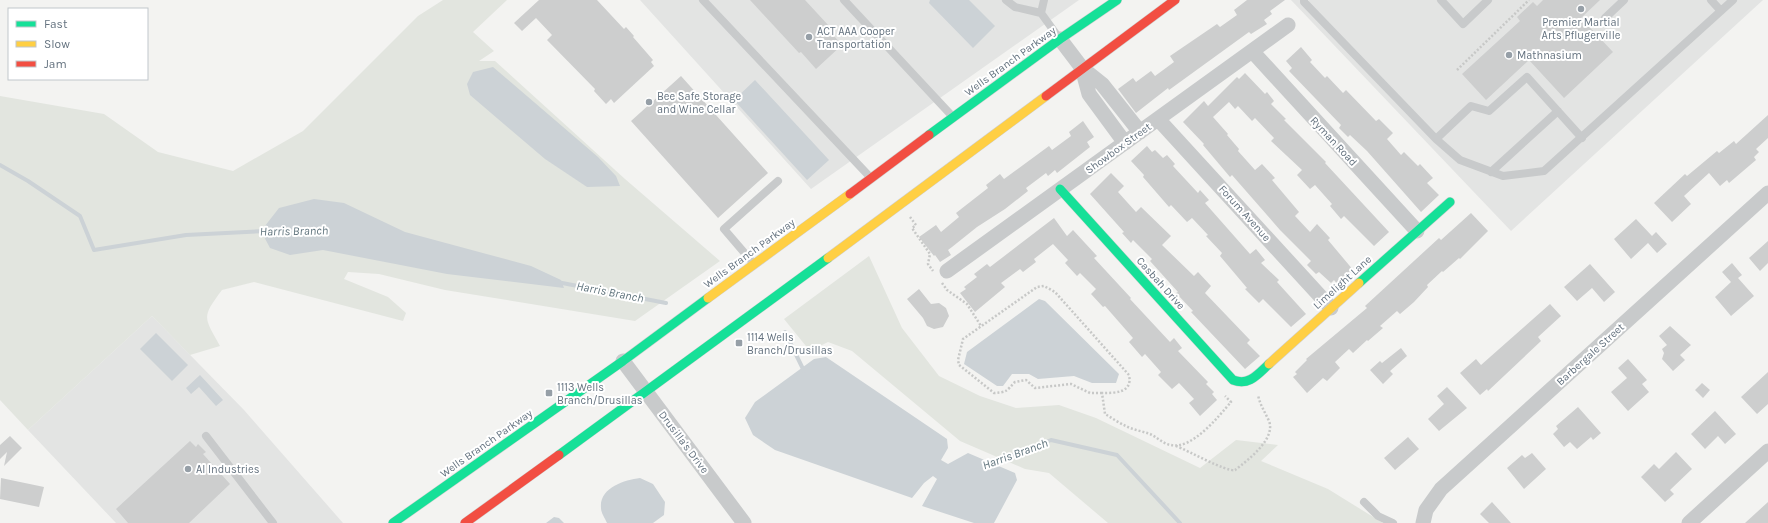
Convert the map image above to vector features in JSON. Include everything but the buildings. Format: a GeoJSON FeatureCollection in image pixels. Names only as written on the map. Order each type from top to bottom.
{"type":"FeatureCollection","features":[{"type":"Feature","properties":{"kind":"main road","name":"Wells Branch Parkway"},"geometry":{"type":"LineString","coordinates":[[393,523],[623,361],[1060,39],[1117,0]]}},
{"type":"Feature","properties":{"kind":"main road"},"geometry":{"type":"LineString","coordinates":[[465,523],[647,392],[1082,68],[1176,0]]}},
{"type":"Feature","properties":{"kind":"main road","name":"Casbah Drive"},"geometry":{"type":"LineString","coordinates":[[1060,189],[1233,380],[1241,383],[1250,381]]}},
{"type":"Feature","properties":{"kind":"main road","name":"Limelight Lane"},"geometry":{"type":"LineString","coordinates":[[1250,381],[1450,202]]}},
{"type":"Feature","properties":{"kind":"street","name":"Showbox Street"},"geometry":{"type":"LineString","coordinates":[[947,271],[1288,25]]}},
{"type":"Feature","properties":{"kind":"street"},"geometry":{"type":"LineString","coordinates":[[1060,39],[1082,68],[1102,84],[1140,132]]}},
{"type":"Feature","properties":{"kind":"street","name":"Ryman Road"},"geometry":{"type":"LineString","coordinates":[[1252,51],[1417,231]]}},
{"type":"Feature","properties":{"kind":"street"},"geometry":{"type":"LineString","coordinates":[[1082,68],[1089,94],[1125,143]]}},
{"type":"Feature","properties":{"kind":"street","name":"Forum Avenue"},"geometry":{"type":"LineString","coordinates":[[1158,119],[1331,308]]}},
{"type":"Feature","properties":{"kind":"street","name":"Barbergale Street"},"geometry":{"type":"LineString","coordinates":[[1423,523],[1426,510],[1441,489],[1768,193]]}},
{"type":"Feature","properties":{"kind":"street","name":"Drusilla's Drive"},"geometry":{"type":"LineString","coordinates":[[623,361],[744,523]]}},
{"type":"Feature","properties":{"kind":"street"},"geometry":{"type":"LineString","coordinates":[[1689,523],[1768,451]]}},
{"type":"Feature","properties":{"kind":"lane"},"geometry":{"type":"LineString","coordinates":[[703,0],[871,178]]}},
{"type":"Feature","properties":{"kind":"lane"},"geometry":{"type":"LineString","coordinates":[[844,0],[954,117]]}},
{"type":"Feature","properties":{"kind":"lane"},"geometry":{"type":"LineString","coordinates":[[1006,0],[1015,7],[1041,13],[1060,39]]}},
{"type":"Feature","properties":{"kind":"lane"},"geometry":{"type":"LineString","coordinates":[[1041,13],[1044,0]]}},
{"type":"Feature","properties":{"kind":"lane"},"geometry":{"type":"LineString","coordinates":[[1304,0],[1304,2],[1436,139],[1460,160],[1503,176],[1544,171],[1733,0]]}},
{"type":"Feature","properties":{"kind":"lane"},"geometry":{"type":"LineString","coordinates":[[1441,0],[1463,24],[1488,0]]}},
{"type":"Feature","properties":{"kind":"lane"},"geometry":{"type":"LineString","coordinates":[[1605,18],[1624,0]]}},
{"type":"Feature","properties":{"kind":"lane"},"geometry":{"type":"LineString","coordinates":[[1711,0],[1721,11]]}},
{"type":"Feature","properties":{"kind":"lane"},"geometry":{"type":"LineString","coordinates":[[1436,139],[1471,106],[1490,111],[1527,76],[1582,138]]}},
{"type":"Feature","properties":{"kind":"lane"},"geometry":{"type":"LineString","coordinates":[[1492,172],[1558,111]]}},
{"type":"Feature","properties":{"kind":"lane"},"geometry":{"type":"LineString","coordinates":[[754,264],[724,228],[778,181]]}},
{"type":"Feature","properties":{"kind":"lane"},"geometry":{"type":"LineString","coordinates":[[206,436],[272,523]]}},
{"type":"Feature","properties":{"kind":"lane"},"geometry":{"type":"LineString","coordinates":[[1364,502],[1378,516],[1393,523]]}},
{"type":"Feature","properties":{"kind":"path"},"geometry":{"type":"LineString","coordinates":[[1457,70],[1529,0]]}},
{"type":"Feature","properties":{"kind":"path"},"geometry":{"type":"LineString","coordinates":[[1044,286],[1050,288],[1129,375],[1129,384],[1125,390],[1119,393],[1102,393],[1090,393],[1071,384],[1035,388],[1026,380],[1015,382],[1010,390],[994,393],[959,365],[958,360],[961,344],[963,339],[1037,287],[1044,286]]}},
{"type":"Feature","properties":{"kind":"path"},"geometry":{"type":"LineString","coordinates":[[1102,393],[1105,414],[1126,427],[1150,434],[1170,445],[1192,452],[1221,468],[1230,471],[1235,470],[1268,439],[1271,432],[1270,422],[1261,407],[1256,391]]}},
{"type":"Feature","properties":{"kind":"path"},"geometry":{"type":"LineString","coordinates":[[1174,446],[1185,444],[1193,440],[1218,417],[1231,402],[1222,392]]}},
{"type":"Feature","properties":{"kind":"shaded area"},"geometry":{"type":"Polygon","coordinates":[[[443,0],[507,0],[473,32],[494,51],[479,61],[495,61],[625,179],[720,261],[635,321],[445,290],[379,274],[348,272],[344,279],[388,297],[406,313],[403,321],[254,282],[222,290],[211,306],[208,312],[208,323],[220,346],[190,355],[152,316],[28,430],[0,400],[0,96],[104,114],[158,152],[233,171],[303,131],[418,16],[443,0]]]}},
{"type":"Feature","properties":{"kind":"shaded area"},"geometry":{"type":"Polygon","coordinates":[[[640,0],[1079,0],[811,189],[640,0]]]}},
{"type":"Feature","properties":{"kind":"shaded area"},"geometry":{"type":"Polygon","coordinates":[[[1291,0],[1763,0],[1511,231],[1291,0]]]}},
{"type":"Feature","properties":{"kind":"shaded area"},"geometry":{"type":"Polygon","coordinates":[[[869,256],[902,328],[939,376],[980,396],[1016,408],[1059,405],[1096,418],[1200,468],[1236,440],[1278,445],[1261,461],[1328,489],[1383,523],[1108,523],[1049,473],[1025,469],[960,441],[852,351],[828,342],[810,351],[784,319],[869,256]]]}},
{"type":"Feature","properties":{"kind":"shaded area"},"geometry":{"type":"Polygon","coordinates":[[[152,316],[244,410],[343,523],[116,523],[28,430],[152,316]]]}},
{"type":"Feature","properties":{"kind":"water"},"geometry":{"type":"Polygon","coordinates":[[[930,0],[969,0],[995,26],[973,48],[929,3],[930,0]]]}},
{"type":"Feature","properties":{"kind":"water"},"geometry":{"type":"Polygon","coordinates":[[[493,67],[598,157],[616,176],[620,186],[587,187],[545,159],[470,95],[467,84],[473,72],[493,67]]]}},
{"type":"Feature","properties":{"kind":"water"},"geometry":{"type":"Polygon","coordinates":[[[755,80],[829,160],[807,180],[734,100],[755,80]]]}},
{"type":"Feature","properties":{"kind":"water"},"geometry":{"type":"Polygon","coordinates":[[[314,199],[344,203],[405,232],[531,266],[561,280],[564,288],[447,274],[323,250],[290,255],[270,248],[261,231],[279,208],[314,199]]]}},
{"type":"Feature","properties":{"kind":"water"},"geometry":{"type":"Polygon","coordinates":[[[1039,299],[1045,301],[1119,374],[1116,383],[1092,383],[1074,376],[1038,379],[1029,374],[1012,374],[1003,386],[997,386],[964,364],[967,352],[1039,299]]]}},
{"type":"Feature","properties":{"kind":"water"},"geometry":{"type":"Polygon","coordinates":[[[156,333],[188,365],[172,381],[140,349],[156,333]]]}},
{"type":"Feature","properties":{"kind":"water"},"geometry":{"type":"Polygon","coordinates":[[[826,357],[947,439],[948,448],[941,460],[948,464],[968,453],[1015,473],[1017,480],[994,523],[974,523],[922,506],[937,479],[933,476],[924,483],[912,498],[775,450],[753,435],[745,418],[755,402],[814,359],[826,357]]]}},
{"type":"Feature","properties":{"kind":"water"},"geometry":{"type":"Polygon","coordinates":[[[200,375],[223,400],[216,406],[199,387],[191,394],[186,388],[200,375]]]}},
{"type":"Feature","properties":{"kind":"water"},"geometry":{"type":"Polygon","coordinates":[[[640,478],[653,484],[665,502],[664,515],[653,523],[607,523],[601,510],[601,501],[604,495],[608,490],[620,483],[640,478]]]}},
{"type":"Feature","properties":{"kind":"water"},"geometry":{"type":"Polygon","coordinates":[[[554,517],[559,518],[564,523],[546,523],[554,517]]]}},
{"type":"Feature","properties":{"kind":"waterway","name":"Harris Branch"},"geometry":{"type":"LineString","coordinates":[[0,165],[28,181],[80,216],[94,250],[186,235],[266,231]]}},
{"type":"Feature","properties":{"kind":"waterway","name":"Harris Branch"},"geometry":{"type":"LineString","coordinates":[[557,282],[666,303]]}},
{"type":"Feature","properties":{"kind":"waterway","name":"Harris Branch"},"geometry":{"type":"LineString","coordinates":[[785,332],[804,371]]}},
{"type":"Feature","properties":{"kind":"waterway","name":"Harris Branch"},"geometry":{"type":"LineString","coordinates":[[988,465],[1051,440],[1117,455],[1180,523]]}},
{"type":"Feature","properties":{"kind":"traffic: fast"},"geometry":{"type":"LineString","coordinates":[[929,135],[1060,39],[1117,0]]}},
{"type":"Feature","properties":{"kind":"traffic: fast"},"geometry":{"type":"LineString","coordinates":[[1060,189],[1233,380],[1244,382],[1257,375],[1269,364]]}},
{"type":"Feature","properties":{"kind":"traffic: fast"},"geometry":{"type":"LineString","coordinates":[[1359,283],[1450,202]]}},
{"type":"Feature","properties":{"kind":"traffic: fast"},"geometry":{"type":"LineString","coordinates":[[559,455],[828,258]]}},
{"type":"Feature","properties":{"kind":"traffic: fast"},"geometry":{"type":"LineString","coordinates":[[393,523],[623,361],[708,298]]}},
{"type":"Feature","properties":{"kind":"traffic: slow"},"geometry":{"type":"LineString","coordinates":[[828,258],[1046,96]]}},
{"type":"Feature","properties":{"kind":"traffic: slow"},"geometry":{"type":"LineString","coordinates":[[708,298],[850,194]]}},
{"type":"Feature","properties":{"kind":"traffic: slow"},"geometry":{"type":"LineString","coordinates":[[1269,364],[1359,283]]}},
{"type":"Feature","properties":{"kind":"traffic: jam"},"geometry":{"type":"LineString","coordinates":[[1046,96],[1175,0]]}},
{"type":"Feature","properties":{"kind":"traffic: jam"},"geometry":{"type":"LineString","coordinates":[[850,194],[929,135]]}},
{"type":"Feature","properties":{"kind":"traffic: jam"},"geometry":{"type":"LineString","coordinates":[[465,523],[559,455]]}},
{"type":"Feature","properties":{"kind":"place","name":"Premier Martial Arts Pflugerville"},"geometry":{"type":"Point","coordinates":[1581,9]}},
{"type":"Feature","properties":{"kind":"place","name":"ACT AAA Cooper Transportation"},"geometry":{"type":"Point","coordinates":[809,37]}},
{"type":"Feature","properties":{"kind":"place","name":"Mathnasium"},"geometry":{"type":"Point","coordinates":[1509,55]}},
{"type":"Feature","properties":{"kind":"place","name":"Bee Safe Storage and Wine Cellar"},"geometry":{"type":"Point","coordinates":[649,102]}},
{"type":"Feature","properties":{"kind":"place","name":"1114 Wells Branch/Drusillas"},"geometry":{"type":"Point","coordinates":[739,343]}},
{"type":"Feature","properties":{"kind":"place","name":"1113 Wells Branch/Drusillas"},"geometry":{"type":"Point","coordinates":[549,393]}},
{"type":"Feature","properties":{"kind":"place","name":"AI Industries"},"geometry":{"type":"Point","coordinates":[188,469]}}]}
